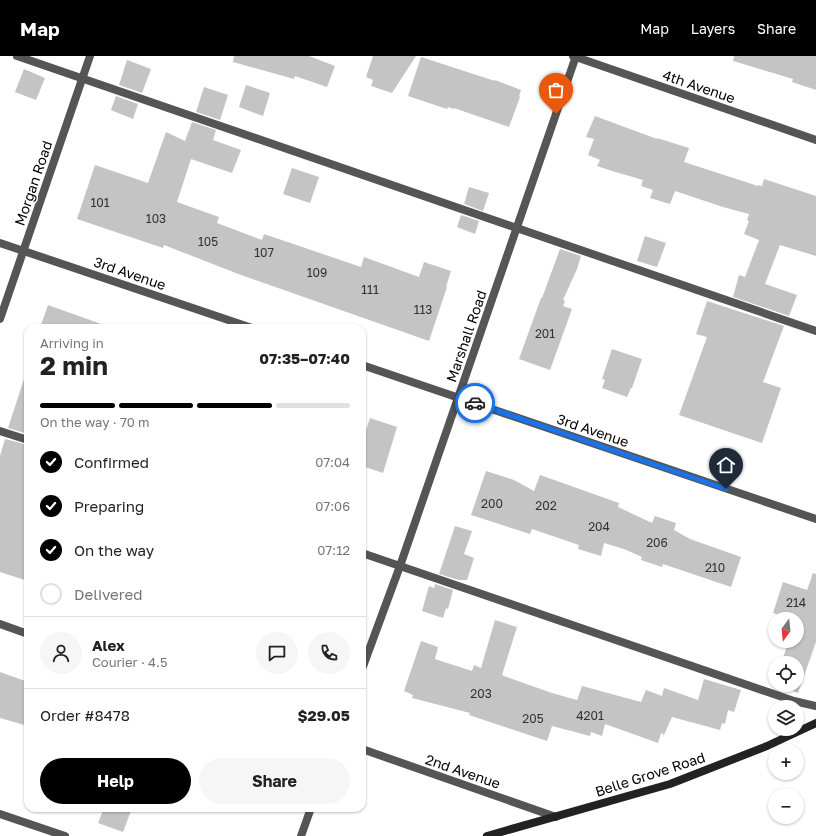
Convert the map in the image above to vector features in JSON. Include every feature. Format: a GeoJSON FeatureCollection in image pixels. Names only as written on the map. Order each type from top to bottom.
{"type":"FeatureCollection","features":[{"type":"Feature","properties":{"kind":"main road","name":"Belle Grove Road"},"geometry":{"type":"LineString","coordinates":[[487,836],[670,784],[767,746],[816,723]]}},
{"type":"Feature","properties":{"kind":"street"},"geometry":{"type":"LineString","coordinates":[[17,56],[816,331]]}},
{"type":"Feature","properties":{"kind":"street","name":"Morgan Road"},"geometry":{"type":"LineString","coordinates":[[0,319],[90,56]]}},
{"type":"Feature","properties":{"kind":"street","name":"4th Avenue"},"geometry":{"type":"LineString","coordinates":[[575,56],[816,140]]}},
{"type":"Feature","properties":{"kind":"street","name":"Marshall Road"},"geometry":{"type":"LineString","coordinates":[[366,658],[400,566],[575,56]]}},
{"type":"Feature","properties":{"kind":"street","name":"3rd Avenue"},"geometry":{"type":"LineString","coordinates":[[0,243],[240,324]]}},
{"type":"Feature","properties":{"kind":"street","name":"3rd Avenue"},"geometry":{"type":"LineString","coordinates":[[366,366],[816,519]]}},
{"type":"Feature","properties":{"kind":"street"},"geometry":{"type":"LineString","coordinates":[[0,431],[24,439]]}},
{"type":"Feature","properties":{"kind":"street"},"geometry":{"type":"LineString","coordinates":[[366,555],[787,698],[816,706]]}},
{"type":"Feature","properties":{"kind":"street"},"geometry":{"type":"LineString","coordinates":[[0,624],[24,633]]}},
{"type":"Feature","properties":{"kind":"street","name":"2nd Avenue"},"geometry":{"type":"LineString","coordinates":[[366,750],[556,817]]}},
{"type":"Feature","properties":{"kind":"street"},"geometry":{"type":"LineString","coordinates":[[301,836],[310,812]]}},
{"type":"Feature","properties":{"kind":"street"},"geometry":{"type":"LineString","coordinates":[[0,814],[65,836]]}},
{"type":"Feature","properties":{"kind":"building"},"geometry":{"type":"Polygon","coordinates":[[[234,56],[309,56],[335,66],[327,87],[295,76],[294,79],[233,62],[234,56]]]}},
{"type":"Feature","properties":{"kind":"building"},"geometry":{"type":"Polygon","coordinates":[[[373,56],[416,56],[392,93],[371,86],[373,80],[366,77],[373,56]]]}},
{"type":"Feature","properties":{"kind":"building"},"geometry":{"type":"Polygon","coordinates":[[[734,56],[816,56],[816,90],[792,82],[793,79],[733,61],[734,56]]]}},
{"type":"Feature","properties":{"kind":"building"},"geometry":{"type":"Polygon","coordinates":[[[421,57],[495,80],[521,90],[520,97],[509,127],[454,108],[448,107],[447,109],[408,96],[421,57]]]}},
{"type":"Feature","properties":{"kind":"building"},"geometry":{"type":"Polygon","coordinates":[[[127,60],[151,69],[142,93],[119,85],[127,60]]]}},
{"type":"Feature","properties":{"kind":"building"},"geometry":{"type":"Polygon","coordinates":[[[24,69],[45,78],[36,100],[15,92],[24,69]]]}},
{"type":"Feature","properties":{"kind":"building"},"geometry":{"type":"Polygon","coordinates":[[[246,85],[270,93],[263,116],[239,107],[246,85]]]}},
{"type":"Feature","properties":{"kind":"building"},"geometry":{"type":"Polygon","coordinates":[[[204,87],[228,95],[220,120],[196,112],[204,87]]]}},
{"type":"Feature","properties":{"kind":"building"},"geometry":{"type":"Polygon","coordinates":[[[116,96],[138,104],[133,119],[111,110],[116,96]]]}},
{"type":"Feature","properties":{"kind":"building"},"geometry":{"type":"Polygon","coordinates":[[[595,116],[657,139],[689,148],[684,162],[758,186],[762,186],[764,179],[816,196],[816,256],[780,245],[765,284],[797,295],[789,316],[733,297],[739,275],[745,277],[759,240],[744,234],[749,221],[747,220],[749,214],[675,191],[670,204],[650,198],[653,190],[641,186],[643,180],[597,166],[600,160],[588,155],[594,139],[586,137],[595,116]]]}},
{"type":"Feature","properties":{"kind":"building"},"geometry":{"type":"Polygon","coordinates":[[[192,122],[216,130],[213,140],[241,150],[232,173],[191,159],[177,202],[219,217],[217,223],[262,240],[264,234],[361,267],[364,257],[419,277],[424,262],[451,271],[429,341],[241,275],[164,245],[163,248],[77,219],[95,165],[148,183],[166,132],[185,141],[192,122]]]}},
{"type":"Feature","properties":{"kind":"building"},"geometry":{"type":"Polygon","coordinates":[[[292,168],[319,177],[310,203],[283,194],[292,168]]]}},
{"type":"Feature","properties":{"kind":"building"},"geometry":{"type":"Polygon","coordinates":[[[469,187],[489,193],[483,211],[464,204],[469,187]]]}},
{"type":"Feature","properties":{"kind":"building"},"geometry":{"type":"Polygon","coordinates":[[[461,215],[479,221],[475,234],[457,227],[461,215]]]}},
{"type":"Feature","properties":{"kind":"building"},"geometry":{"type":"Polygon","coordinates":[[[645,236],[666,243],[657,267],[637,261],[645,236]]]}},
{"type":"Feature","properties":{"kind":"building"},"geometry":{"type":"Polygon","coordinates":[[[560,249],[581,256],[577,269],[563,300],[565,301],[563,306],[572,309],[550,370],[519,359],[560,249]]]}},
{"type":"Feature","properties":{"kind":"building"},"geometry":{"type":"Polygon","coordinates":[[[707,301],[784,326],[763,382],[781,388],[762,443],[679,415],[707,337],[696,334],[707,301]]]}},
{"type":"Feature","properties":{"kind":"building"},"geometry":{"type":"Polygon","coordinates":[[[48,305],[101,324],[41,324],[48,305]]]}},
{"type":"Feature","properties":{"kind":"building"},"geometry":{"type":"Polygon","coordinates":[[[612,349],[642,359],[632,388],[627,397],[602,388],[605,380],[602,379],[612,349]]]}},
{"type":"Feature","properties":{"kind":"building"},"geometry":{"type":"Polygon","coordinates":[[[24,379],[24,433],[8,428],[24,379]]]}},
{"type":"Feature","properties":{"kind":"building"},"geometry":{"type":"Polygon","coordinates":[[[370,418],[397,427],[383,473],[366,467],[366,430],[370,418]]]}},
{"type":"Feature","properties":{"kind":"building"},"geometry":{"type":"Polygon","coordinates":[[[5,439],[24,444],[24,580],[0,572],[0,456],[5,439]]]}},
{"type":"Feature","properties":{"kind":"building"},"geometry":{"type":"Polygon","coordinates":[[[486,471],[514,480],[534,491],[540,475],[619,503],[618,507],[652,523],[655,516],[676,523],[674,530],[690,539],[741,557],[731,587],[663,564],[662,567],[641,560],[642,557],[624,549],[604,543],[601,556],[578,549],[579,545],[532,529],[530,534],[471,515],[486,471]]]}},
{"type":"Feature","properties":{"kind":"building"},"geometry":{"type":"Polygon","coordinates":[[[455,526],[472,531],[464,554],[474,558],[467,580],[459,580],[439,574],[455,526]]]}},
{"type":"Feature","properties":{"kind":"building"},"geometry":{"type":"Polygon","coordinates":[[[813,573],[816,574],[816,642],[804,676],[804,656],[784,656],[786,648],[804,648],[804,612],[773,612],[783,582],[807,590],[813,573]]]}},
{"type":"Feature","properties":{"kind":"building"},"geometry":{"type":"Polygon","coordinates":[[[435,584],[453,590],[448,609],[446,608],[443,618],[422,611],[429,586],[434,588],[435,584]]]}},
{"type":"Feature","properties":{"kind":"building"},"geometry":{"type":"Polygon","coordinates":[[[495,620],[517,627],[502,675],[504,676],[577,700],[582,686],[641,702],[646,690],[662,696],[664,688],[698,700],[704,679],[741,690],[734,712],[728,710],[725,724],[722,723],[720,730],[672,717],[664,735],[661,733],[658,743],[605,724],[602,736],[591,732],[590,736],[552,726],[547,741],[469,715],[470,713],[412,698],[413,695],[404,691],[421,641],[438,647],[435,659],[472,671],[474,665],[481,668],[495,620]]]}},
{"type":"Feature","properties":{"kind":"building"},"geometry":{"type":"Polygon","coordinates":[[[0,672],[24,681],[24,725],[0,718],[0,672]]]}},
{"type":"Feature","properties":{"kind":"building"},"geometry":{"type":"Polygon","coordinates":[[[102,812],[130,812],[123,832],[98,823],[102,812]]]}},
{"type":"Feature","properties":{"kind":"way so far"},"geometry":{"type":"LineString","coordinates":[[475,403],[458,398],[556,114]]}},
{"type":"Feature","properties":{"kind":"route"},"geometry":{"type":"LineString","coordinates":[[475,403],[726,489]]}}]}
